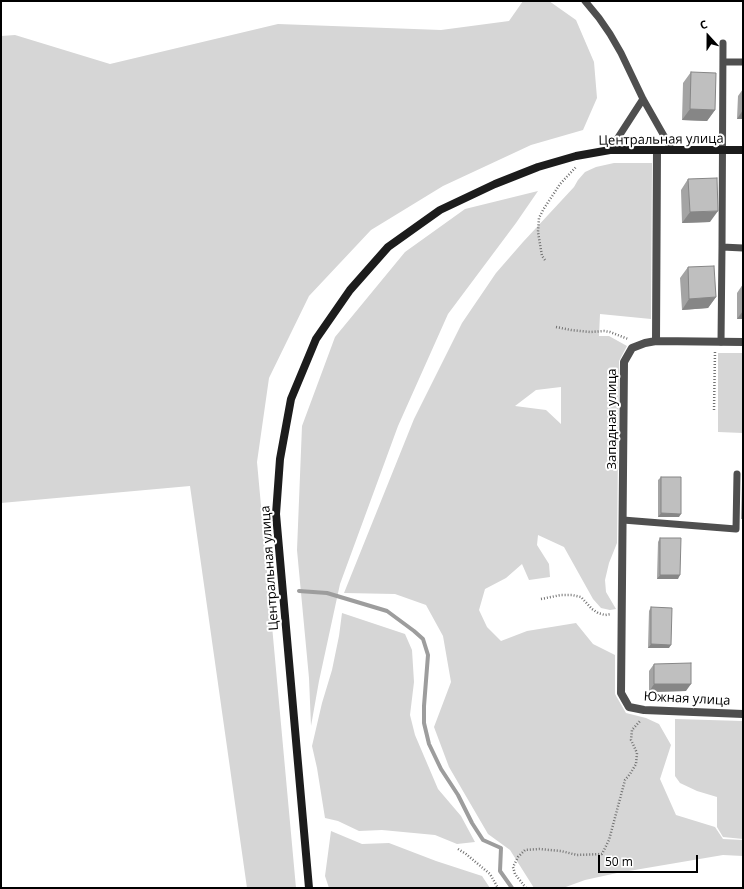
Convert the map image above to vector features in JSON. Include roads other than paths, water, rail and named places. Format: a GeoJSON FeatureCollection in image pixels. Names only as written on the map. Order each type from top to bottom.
{"type":"FeatureCollection","features":[{"type":"Feature","properties":{"kind":"main road","name":"Центральная улица"},"geometry":{"type":"LineString","coordinates":[[309,888],[276,514],[280,459],[291,400],[316,339],[350,290],[388,247],[440,210],[495,184],[538,167],[610,150],[743,150]]}},
{"type":"Feature","properties":{"kind":"street"},"geometry":{"type":"LineString","coordinates":[[657,150],[656,341],[743,342]]}},
{"type":"Feature","properties":{"kind":"street","name":"Западная улица"},"geometry":{"type":"LineString","coordinates":[[632,708],[621,693],[624,362],[632,348],[656,341]]}},
{"type":"Feature","properties":{"kind":"street","name":"Южная улица"},"geometry":{"type":"LineString","coordinates":[[632,708],[647,711],[743,714]]}},
{"type":"Feature","properties":{"kind":"lane"},"geometry":{"type":"LineString","coordinates":[[585,1],[599,18],[617,46],[643,99],[672,150]]}},
{"type":"Feature","properties":{"kind":"lane"},"geometry":{"type":"LineString","coordinates":[[718,342],[722,247],[723,43]]}},
{"type":"Feature","properties":{"kind":"lane"},"geometry":{"type":"LineString","coordinates":[[723,62],[743,62]]}},
{"type":"Feature","properties":{"kind":"lane"},"geometry":{"type":"LineString","coordinates":[[610,150],[643,99]]}},
{"type":"Feature","properties":{"kind":"lane"},"geometry":{"type":"LineString","coordinates":[[722,247],[743,248]]}},
{"type":"Feature","properties":{"kind":"lane"},"geometry":{"type":"LineString","coordinates":[[623,520],[736,529],[737,474]]}},
{"type":"Feature","properties":{"kind":"waterway"},"geometry":{"type":"LineString","coordinates":[[299,591],[327,593],[387,611],[423,639],[428,655],[424,723],[429,744],[441,769],[458,795],[472,823],[483,840],[501,848],[500,871],[512,888]]}}]}
